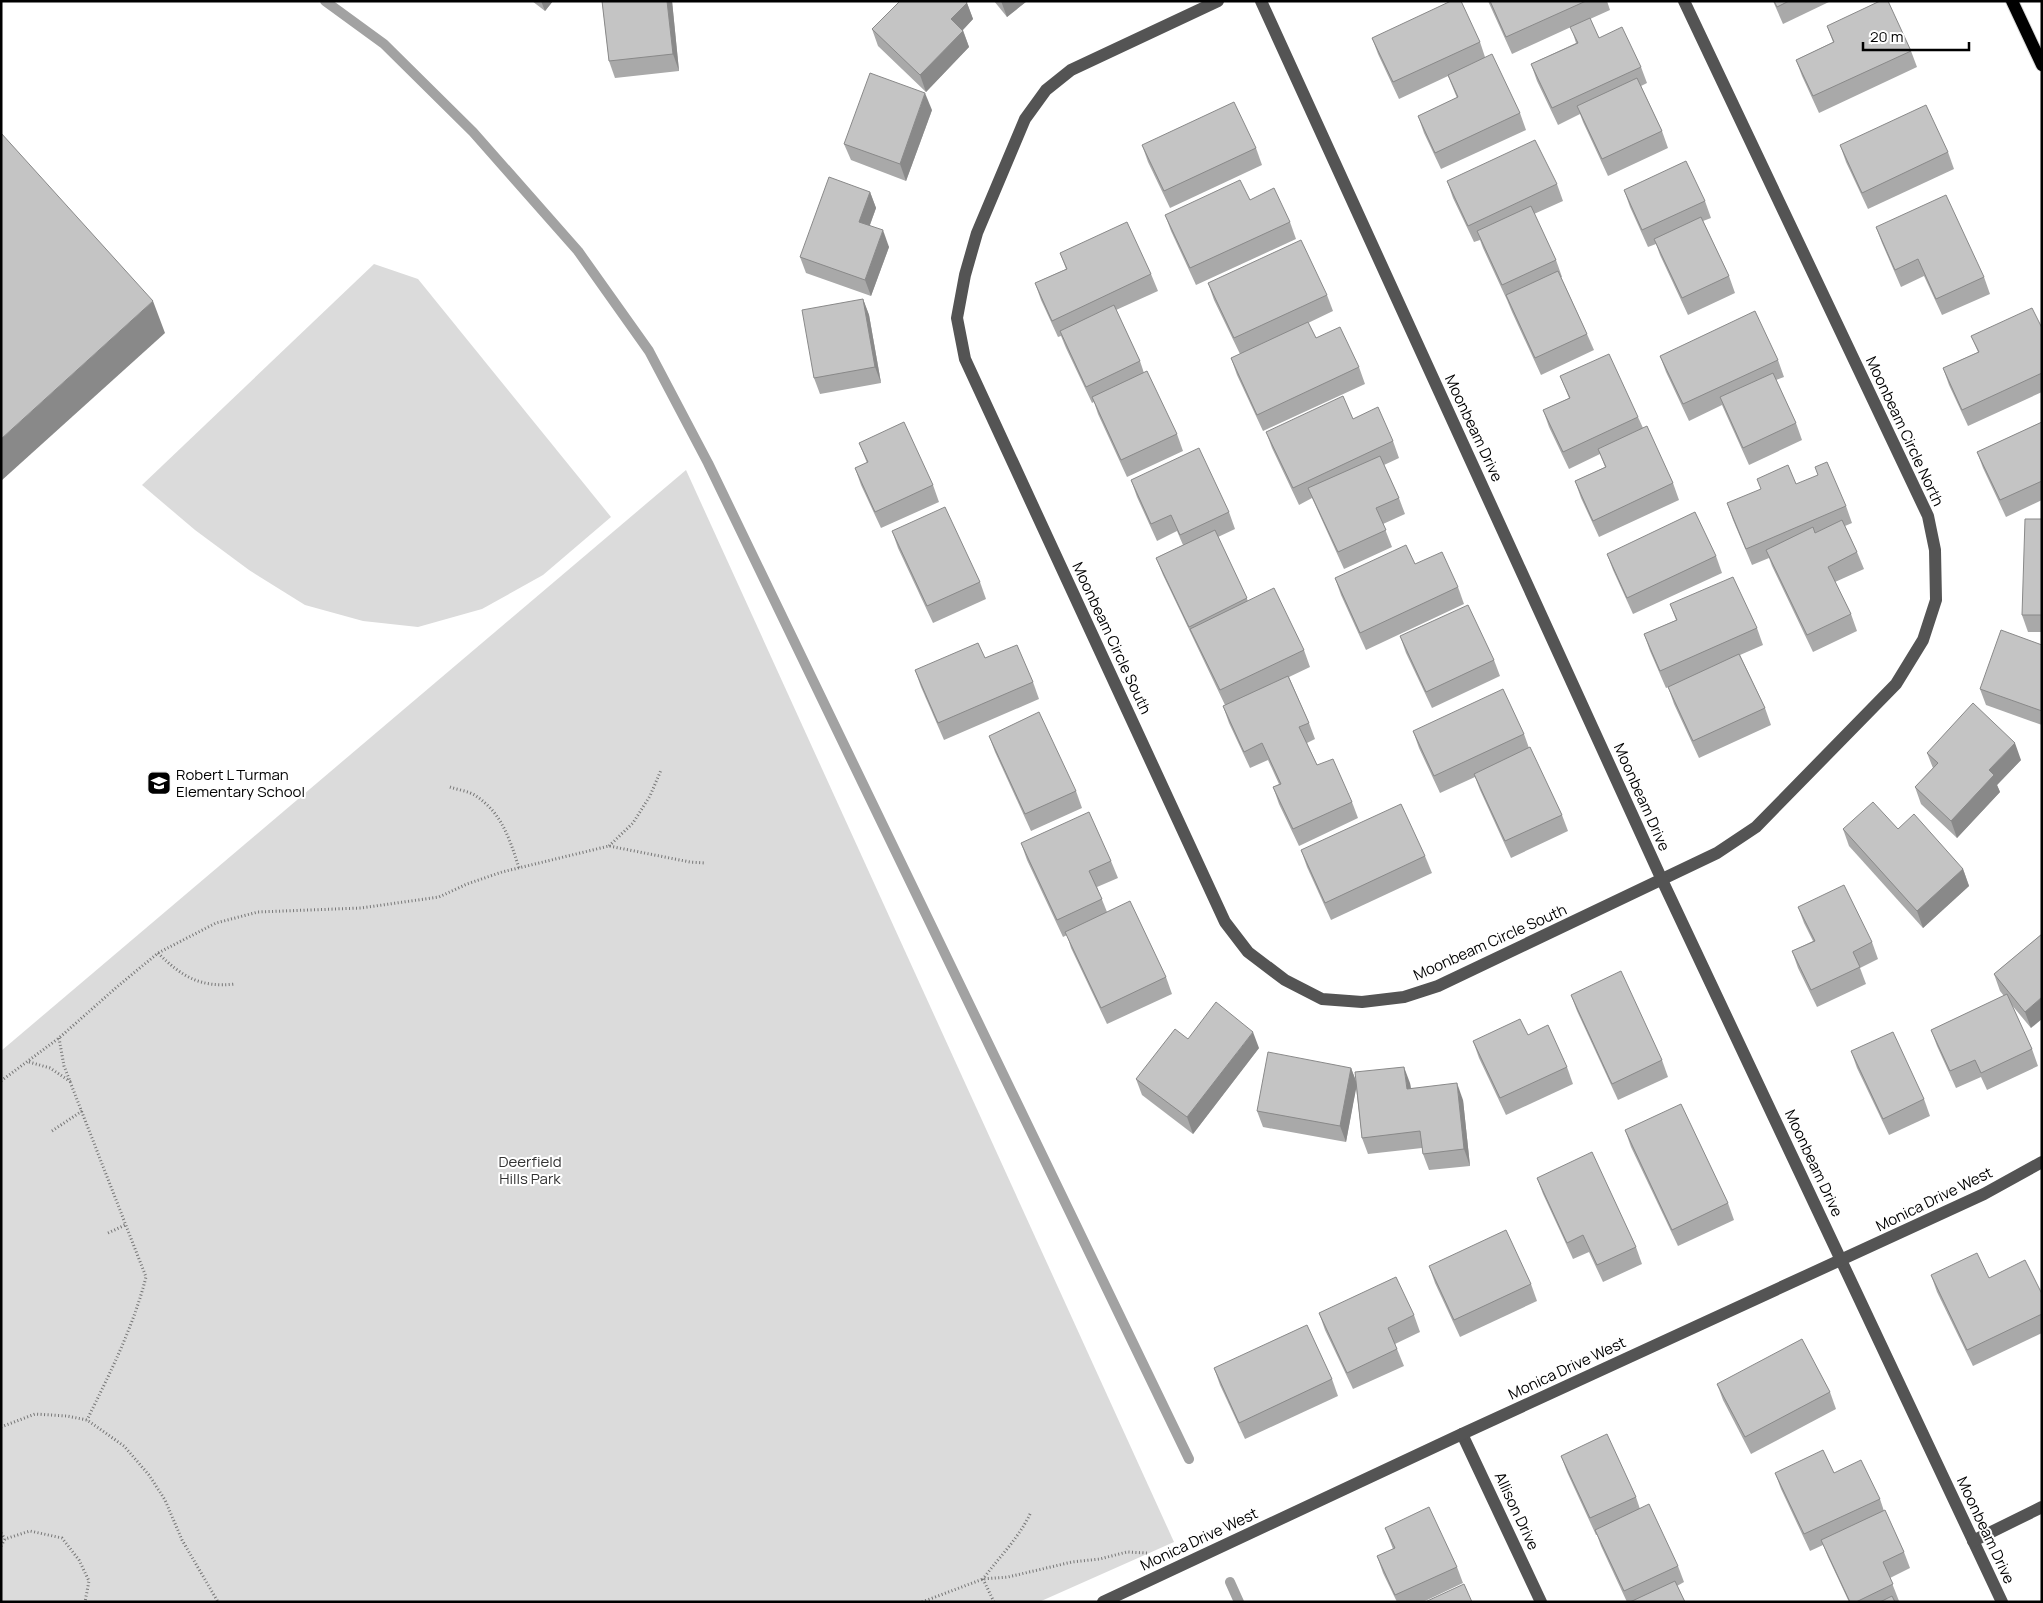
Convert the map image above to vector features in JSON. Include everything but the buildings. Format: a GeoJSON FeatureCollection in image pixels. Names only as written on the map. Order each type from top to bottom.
{"type":"FeatureCollection","features":[{"type":"Feature","properties":{"kind":"main road"},"geometry":{"type":"LineString","coordinates":[[2012,1],[2042,65]]}},
{"type":"Feature","properties":{"kind":"street","name":"Moonbeam Circle South"},"geometry":{"type":"LineString","coordinates":[[1218,1],[1071,70],[1046,90],[1025,119],[977,233],[965,275],[957,318],[965,359],[1225,922],[1248,952],[1285,980],[1322,999],[1362,1002],[1404,997],[1438,986],[1662,880]]}},
{"type":"Feature","properties":{"kind":"street","name":"Moonbeam Drive"},"geometry":{"type":"LineString","coordinates":[[1261,1],[1662,880],[2002,1602]]}},
{"type":"Feature","properties":{"kind":"street","name":"Moonbeam Circle North"},"geometry":{"type":"LineString","coordinates":[[1662,880],[1725,848],[1756,827],[1780,804],[1896,684],[1923,640],[1936,600],[1935,550],[1928,516],[1684,1]]}},
{"type":"Feature","properties":{"kind":"street","name":"Monica Drive West"},"geometry":{"type":"LineString","coordinates":[[1103,1602],[1462,1434],[1984,1194],[2042,1162]]}},
{"type":"Feature","properties":{"kind":"street","name":"Allison Drive"},"geometry":{"type":"LineString","coordinates":[[1462,1434],[1542,1602]]}},
{"type":"Feature","properties":{"kind":"street"},"geometry":{"type":"LineString","coordinates":[[1973,1541],[2042,1507]]}},
{"type":"Feature","properties":{"kind":"path"},"geometry":{"type":"LineString","coordinates":[[609,846],[633,824],[650,796],[661,770]]}},
{"type":"Feature","properties":{"kind":"path"},"geometry":{"type":"LineString","coordinates":[[450,787],[475,795],[494,812],[508,834],[519,868]]}},
{"type":"Feature","properties":{"kind":"path"},"geometry":{"type":"LineString","coordinates":[[1,1081],[60,1038],[118,986],[158,954],[216,922],[258,912],[361,908],[439,898],[467,884],[519,868],[609,846],[690,862],[705,863]]}},
{"type":"Feature","properties":{"kind":"path"},"geometry":{"type":"LineString","coordinates":[[158,954],[175,970],[198,982],[217,986],[235,984]]}},
{"type":"Feature","properties":{"kind":"path"},"geometry":{"type":"LineString","coordinates":[[60,1038],[64,1066],[72,1082],[146,1277],[138,1306],[121,1351],[87,1420]]}},
{"type":"Feature","properties":{"kind":"path"},"geometry":{"type":"LineString","coordinates":[[29,1062],[50,1068],[72,1082]]}},
{"type":"Feature","properties":{"kind":"path"},"geometry":{"type":"LineString","coordinates":[[52,1131],[82,1112]]}},
{"type":"Feature","properties":{"kind":"path"},"geometry":{"type":"LineString","coordinates":[[108,1233],[125,1225]]}},
{"type":"Feature","properties":{"kind":"path"},"geometry":{"type":"LineString","coordinates":[[1,1427],[35,1414],[67,1416],[87,1420],[124,1446],[149,1476],[165,1500],[182,1540],[218,1602]]}},
{"type":"Feature","properties":{"kind":"path"},"geometry":{"type":"LineString","coordinates":[[983,1579],[999,1557],[1022,1532],[1031,1512]]}},
{"type":"Feature","properties":{"kind":"path"},"geometry":{"type":"LineString","coordinates":[[1,1546],[5,1539],[30,1531],[62,1538],[79,1560],[89,1581],[86,1602]]}},
{"type":"Feature","properties":{"kind":"path"},"geometry":{"type":"LineString","coordinates":[[1,1533],[5,1539]]}},
{"type":"Feature","properties":{"kind":"path"},"geometry":{"type":"LineString","coordinates":[[922,1602],[983,1579],[1008,1577],[1072,1562],[1100,1559],[1127,1552],[1154,1554]]}},
{"type":"Feature","properties":{"kind":"path"},"geometry":{"type":"LineString","coordinates":[[983,1579],[994,1602]]}},
{"type":"Feature","properties":{"kind":"green space"},"geometry":{"type":"Polygon","coordinates":[[[374,264],[418,279],[611,517],[543,575],[482,609],[418,627],[363,621],[305,605],[249,570],[195,530],[142,485],[374,264]]]}},
{"type":"Feature","properties":{"kind":"green space","name":"Deerfield Hills Park"},"geometry":{"type":"Polygon","coordinates":[[[686,470],[1174,1542],[1039,1602],[1,1602],[1,1051],[686,470]]]}},
{"type":"Feature","properties":{"kind":"waterway"},"geometry":{"type":"LineString","coordinates":[[325,1],[384,44],[473,132],[578,251],[649,351],[708,463],[1189,1459]]}},
{"type":"Feature","properties":{"kind":"waterway"},"geometry":{"type":"LineString","coordinates":[[1230,1582],[1239,1602]]}},
{"type":"Feature","properties":{"kind":"place","name":"Robert L Turman Elementary School"},"geometry":{"type":"Point","coordinates":[159,783]}}]}
